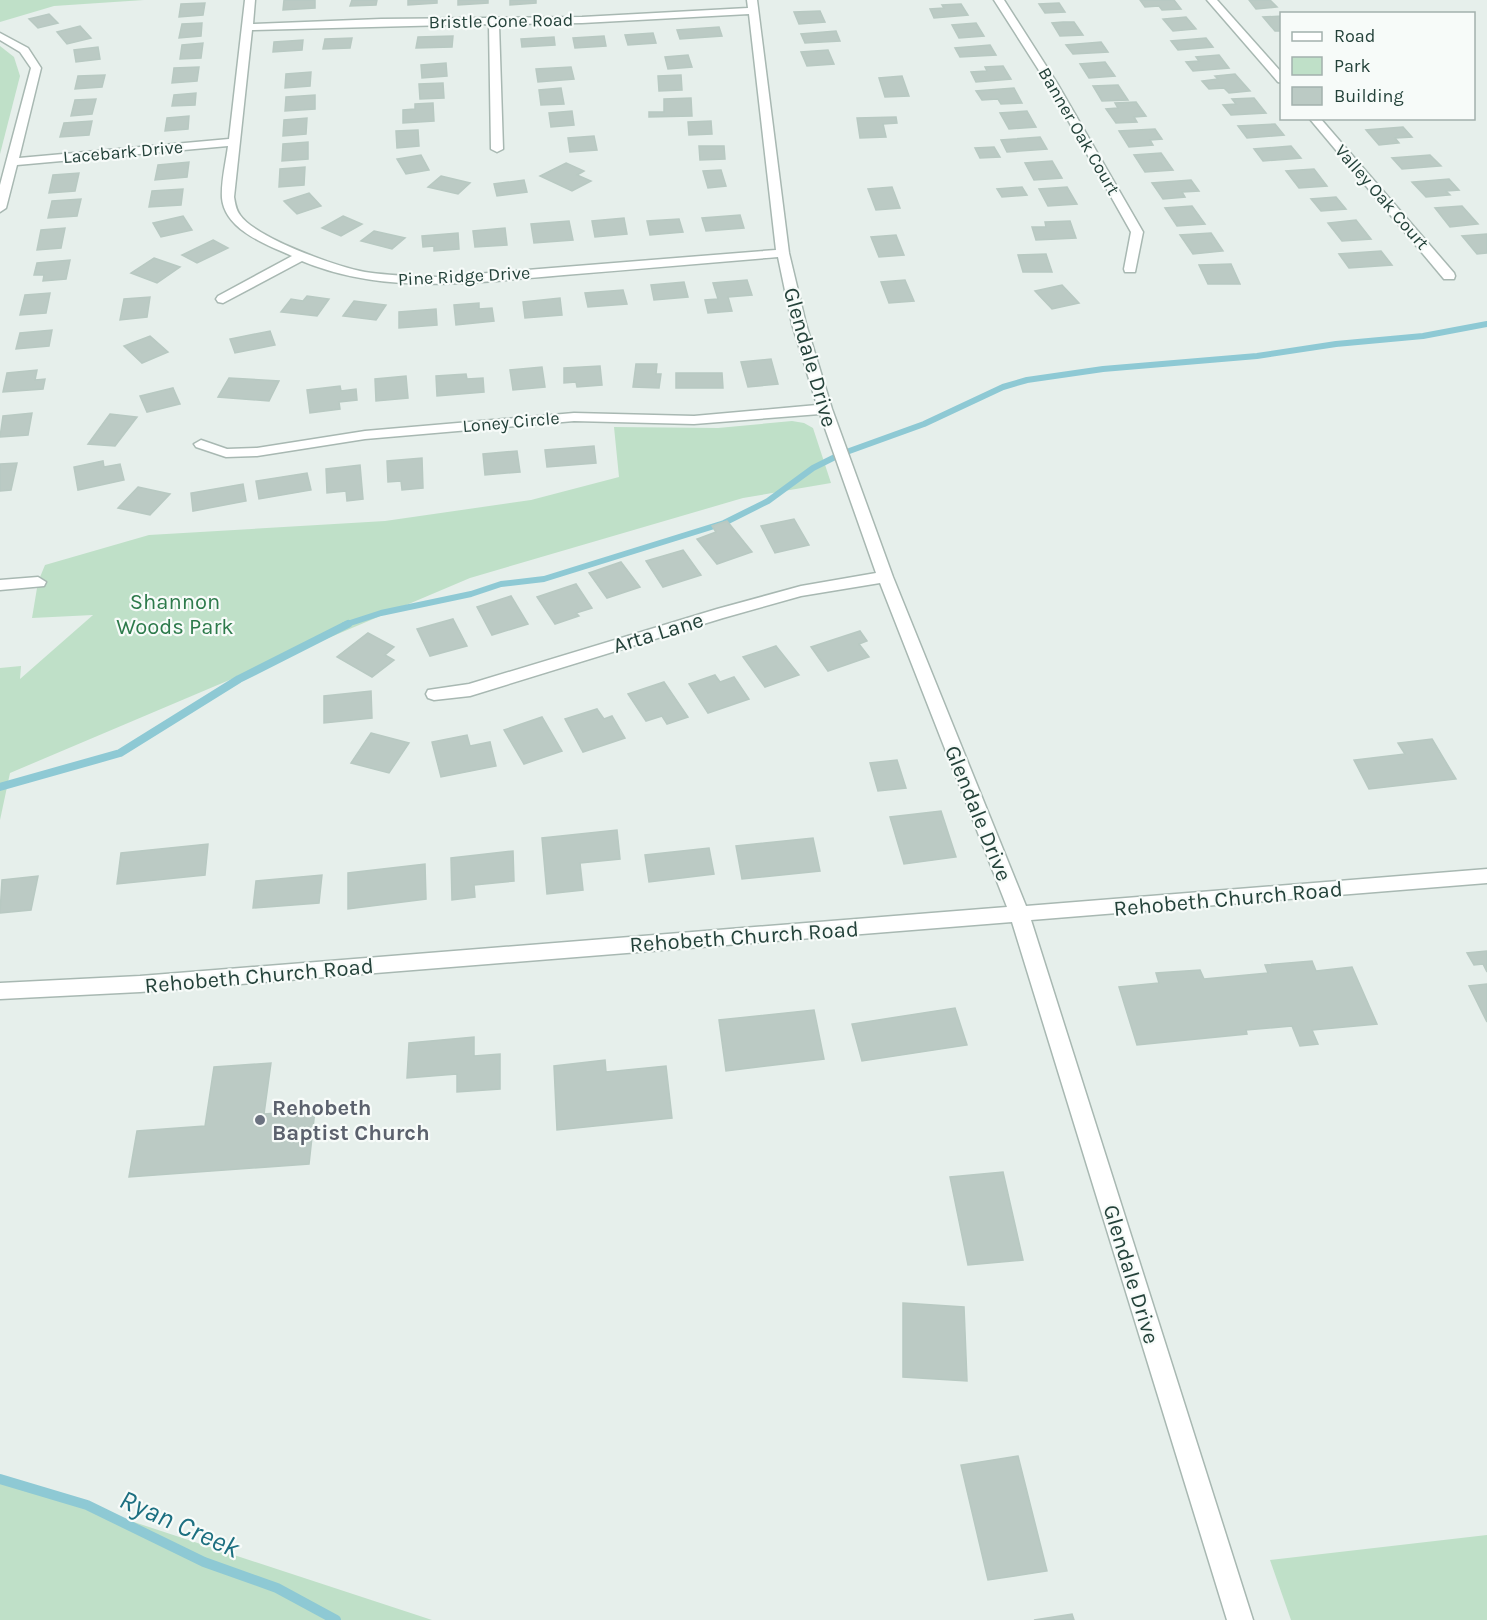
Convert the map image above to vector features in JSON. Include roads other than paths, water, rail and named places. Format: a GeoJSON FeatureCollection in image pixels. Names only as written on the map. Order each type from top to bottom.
{"type":"FeatureCollection","features":[{"type":"Feature","properties":{"kind":"street","name":"Pine Ridge Drive"},"geometry":{"type":"LineString","coordinates":[[250,0],[249,27],[228,197],[231,211],[238,221],[259,235],[353,274],[388,280],[439,281],[783,252]]}},
{"type":"Feature","properties":{"kind":"street","name":"Banner Oak Court"},"geometry":{"type":"LineString","coordinates":[[999,0],[1052,83],[1137,232],[1130,269]]}},
{"type":"Feature","properties":{"kind":"street"},"geometry":{"type":"LineString","coordinates":[[1212,0],[1280,79]]}},
{"type":"Feature","properties":{"kind":"street","name":"Bristle Cone Road"},"geometry":{"type":"LineString","coordinates":[[249,27],[381,22],[582,20],[753,5]]}},
{"type":"Feature","properties":{"kind":"street","name":"Glendale Drive"},"geometry":{"type":"LineString","coordinates":[[753,5],[783,252],[799,324],[825,409],[885,578],[1020,915],[1240,1620]]}},
{"type":"Feature","properties":{"kind":"street"},"geometry":{"type":"LineString","coordinates":[[494,22],[497,149]]}},
{"type":"Feature","properties":{"kind":"street"},"geometry":{"type":"LineString","coordinates":[[0,36],[24,50],[36,68],[0,208]]}},
{"type":"Feature","properties":{"kind":"street","name":"Valley Oak Court"},"geometry":{"type":"LineString","coordinates":[[1316,120],[1449,276]]}},
{"type":"Feature","properties":{"kind":"street","name":"Lacebark Drive"},"geometry":{"type":"LineString","coordinates":[[13,162],[233,142]]}},
{"type":"Feature","properties":{"kind":"street"},"geometry":{"type":"LineString","coordinates":[[223,299],[303,255]]}},
{"type":"Feature","properties":{"kind":"street","name":"Loney Circle"},"geometry":{"type":"LineString","coordinates":[[201,444],[226,453],[257,452],[365,435],[573,417],[694,420],[825,409]]}},
{"type":"Feature","properties":{"kind":"street","name":"Arta Lane"},"geometry":{"type":"LineString","coordinates":[[434,694],[470,690],[717,614],[801,591],[885,578]]}},
{"type":"Feature","properties":{"kind":"street"},"geometry":{"type":"LineString","coordinates":[[0,585],[38,582]]}},
{"type":"Feature","properties":{"kind":"street","name":"Rehobeth Church Road"},"geometry":{"type":"LineString","coordinates":[[0,992],[140,984],[1487,876]]}},
{"type":"Feature","properties":{"kind":"waterway"},"geometry":{"type":"LineString","coordinates":[[344,625],[381,613],[471,594],[501,584],[544,579],[724,523],[768,501],[813,468],[841,454],[924,424],[1003,387],[1027,380],[1103,369],[1257,356],[1336,344],[1423,336],[1487,324]]}},
{"type":"Feature","properties":{"kind":"waterway"},"geometry":{"type":"LineString","coordinates":[[0,787],[120,753],[239,679],[348,624]]}},
{"type":"Feature","properties":{"kind":"waterway","name":"Ryan Creek"},"geometry":{"type":"LineString","coordinates":[[0,1479],[87,1505],[204,1562],[277,1588],[336,1620]]}},
{"type":"Feature","properties":{"kind":"place","name":"Rehobeth Baptist Church"},"geometry":{"type":"Point","coordinates":[260,1120]}},
{"type":"Feature","properties":{"kind":"park label","name":"Shannon Woods Park"},"geometry":{"type":"Point","coordinates":[175,614]}}]}
